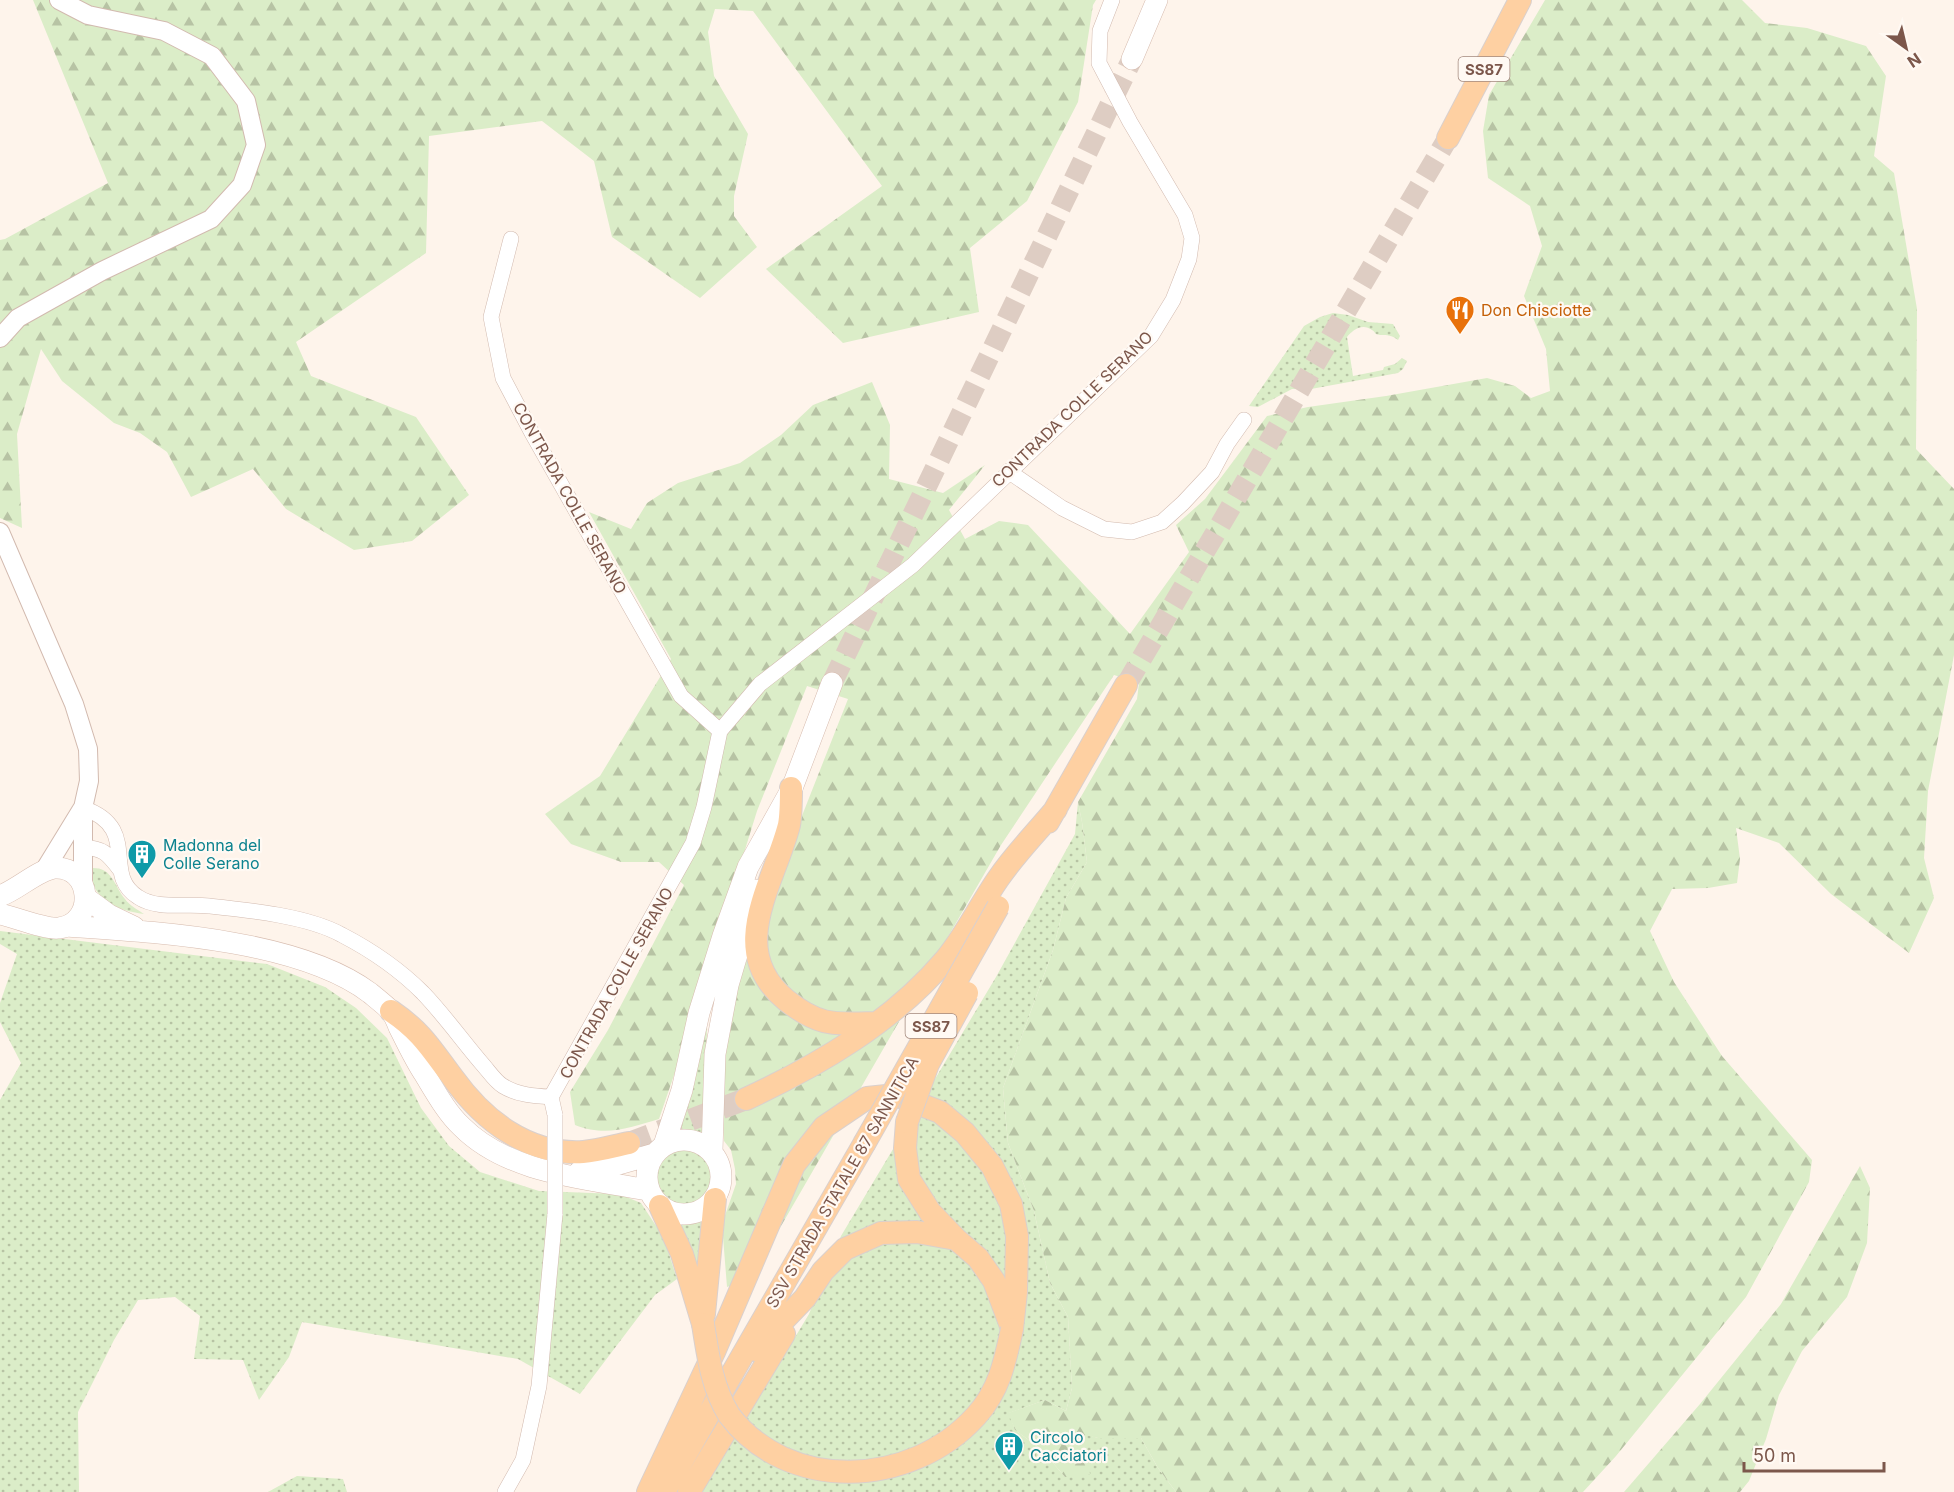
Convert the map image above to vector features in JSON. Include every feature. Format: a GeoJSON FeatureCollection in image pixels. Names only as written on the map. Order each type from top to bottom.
{"type":"FeatureCollection","features":[{"type":"Feature","properties":{"kind":"main road"},"geometry":{"type":"LineString","coordinates":[[1132,59],[1157,0]]}},
{"type":"Feature","properties":{"kind":"main road","name":"SS87"},"geometry":{"type":"LineString","coordinates":[[1448,138],[1520,0]]}},
{"type":"Feature","properties":{"kind":"main road"},"geometry":{"type":"LineString","coordinates":[[712,1151],[715,1054],[728,985],[748,914],[791,788],[832,683]]}},
{"type":"Feature","properties":{"kind":"main road","name":"SSV STRADA STATALE 87 SANNITICA"},"geometry":{"type":"LineString","coordinates":[[664,1492],[1126,685]]}},
{"type":"Feature","properties":{"kind":"main road"},"geometry":{"type":"LineString","coordinates":[[791,788],[789,824],[757,919],[755,942],[759,966],[778,993],[806,1016],[835,1024],[876,1023]]}},
{"type":"Feature","properties":{"kind":"main road"},"geometry":{"type":"LineString","coordinates":[[648,1492],[714,1352],[794,1165],[824,1127],[867,1098],[896,1095],[940,1112],[965,1133],[992,1166],[1011,1204],[1017,1236],[1016,1292],[1012,1329],[1001,1377],[976,1416],[937,1450],[901,1469],[867,1477],[837,1480],[808,1477],[773,1462],[747,1438],[729,1415],[717,1390],[709,1366],[703,1324],[682,1254],[654,1198],[647,1171],[659,1150],[682,1090],[699,1012],[748,867],[791,788]]}},
{"type":"Feature","properties":{"kind":"main road"},"geometry":{"type":"LineString","coordinates":[[746,1099],[795,1076],[838,1050],[910,998],[947,958],[999,878],[1056,808]]}},
{"type":"Feature","properties":{"kind":"main road"},"geometry":{"type":"LineString","coordinates":[[0,896],[51,868],[66,870],[73,873],[85,892],[122,922],[143,931]]}},
{"type":"Feature","properties":{"kind":"main road"},"geometry":{"type":"LineString","coordinates":[[39,874],[27,890],[26,903],[32,916],[42,925]]}},
{"type":"Feature","properties":{"kind":"main road"},"geometry":{"type":"LineString","coordinates":[[67,926],[81,915],[85,892]]}},
{"type":"Feature","properties":{"kind":"main road"},"geometry":{"type":"LineString","coordinates":[[998,907],[967,993],[928,1064],[907,1122],[905,1148],[909,1179],[930,1212],[978,1258],[994,1281],[1012,1329]]}},
{"type":"Feature","properties":{"kind":"main road"},"geometry":{"type":"LineString","coordinates":[[0,914],[54,928],[67,926],[143,931],[257,948],[299,959],[344,978],[368,992],[412,1026],[428,1043],[455,1081],[488,1116],[510,1134],[539,1148],[584,1152],[629,1143]]}},
{"type":"Feature","properties":{"kind":"main road"},"geometry":{"type":"LineString","coordinates":[[391,1011],[421,1069],[440,1099],[461,1127],[489,1149],[522,1163],[654,1198],[670,1212],[682,1215],[706,1208],[715,1199]]}},
{"type":"Feature","properties":{"kind":"main road"},"geometry":{"type":"LineString","coordinates":[[566,1175],[612,1166],[659,1150],[676,1140],[701,1143],[712,1151],[721,1169],[719,1190],[715,1199],[703,1324]]}},
{"type":"Feature","properties":{"kind":"main road"},"geometry":{"type":"LineString","coordinates":[[689,1492],[805,1298],[823,1271],[845,1249],[881,1233],[917,1232],[956,1239]]}},
{"type":"Feature","properties":{"kind":"main road"},"geometry":{"type":"LineString","coordinates":[[732,1375],[805,1298]]}},
{"type":"Feature","properties":{"kind":"main road"},"geometry":{"type":"LineString","coordinates":[[633,1492],[714,1352]]}},
{"type":"Feature","properties":{"kind":"main road"},"geometry":{"type":"LineString","coordinates":[[676,1492],[693,1443]]}},
{"type":"Feature","properties":{"kind":"street"},"geometry":{"type":"LineString","coordinates":[[0,338],[18,318],[102,271],[211,219],[242,185],[256,145],[246,101],[212,56],[165,31],[88,15],[59,0]]}},
{"type":"Feature","properties":{"kind":"street","name":"CONTRADA COLLE SERANO"},"geometry":{"type":"LineString","coordinates":[[505,1492],[523,1461],[539,1386],[555,1215],[555,1114],[551,1097],[693,843],[704,807],[720,731],[760,684],[913,565],[1008,471],[1151,336],[1173,300],[1189,259],[1192,238],[1185,215],[1130,122],[1099,63],[1100,31],[1112,0]]}},
{"type":"Feature","properties":{"kind":"street","name":"CONTRADA COLLE SERANO"},"geometry":{"type":"LineString","coordinates":[[511,239],[491,317],[504,378],[532,433],[681,696],[720,731]]}},
{"type":"Feature","properties":{"kind":"street"},"geometry":{"type":"LineString","coordinates":[[1008,471],[1072,513],[1104,529],[1132,532],[1162,522],[1183,503],[1212,472],[1227,444],[1244,420]]}},
{"type":"Feature","properties":{"kind":"street"},"geometry":{"type":"LineString","coordinates":[[0,532],[75,704],[88,749],[89,781],[82,808],[85,892]]}},
{"type":"Feature","properties":{"kind":"street"},"geometry":{"type":"LineString","coordinates":[[39,874],[82,808]]}},
{"type":"Feature","properties":{"kind":"street","name":"CONTRADA COLLE SERANO"},"geometry":{"type":"LineString","coordinates":[[82,808],[96,813],[108,822],[117,836],[121,871],[129,889],[138,898],[152,903],[208,905],[288,918],[339,933],[374,953],[423,993],[501,1085],[522,1095],[551,1097]]}},
{"type":"Feature","properties":{"kind":"street","name":"CONTRADA COLLE SERANO"},"geometry":{"type":"LineString","coordinates":[[82,847],[103,851],[121,871]]}},
{"type":"Feature","properties":{"kind":"green space"},"geometry":{"type":"Polygon","coordinates":[[[33,0],[1096,0],[1093,5],[1078,102],[1027,201],[970,248],[979,312],[843,343],[766,269],[882,186],[753,11],[715,9],[708,32],[714,76],[748,134],[734,196],[734,216],[757,247],[700,298],[612,237],[594,161],[542,121],[429,136],[426,253],[296,342],[311,376],[416,417],[469,495],[412,541],[354,550],[286,509],[253,469],[191,497],[167,452],[140,433],[114,423],[62,381],[41,349],[17,434],[22,528],[0,518],[0,240],[108,183],[33,0]]]}},
{"type":"Feature","properties":{"kind":"green space"},"geometry":{"type":"Polygon","coordinates":[[[1545,0],[1742,0],[1765,23],[1807,28],[1866,46],[1886,76],[1874,156],[1894,173],[1917,309],[1916,449],[1954,489],[1954,655],[1928,791],[1924,858],[1934,898],[1909,953],[1831,894],[1779,843],[1736,828],[1740,859],[1737,883],[1708,888],[1672,889],[1650,931],[1674,982],[1722,1056],[1812,1160],[1809,1182],[1746,1297],[1616,1456],[1583,1492],[1176,1492],[1158,1468],[1141,1438],[1098,1438],[1085,1435],[1090,1474],[1065,1477],[1041,1449],[1015,1430],[1008,1413],[1045,1400],[1066,1411],[1072,1388],[1068,1317],[1050,1283],[1034,1211],[1008,1143],[1003,1088],[1053,950],[1066,898],[1087,862],[1078,802],[1137,699],[1139,683],[1114,675],[1001,845],[751,1278],[727,1287],[722,1224],[736,1184],[731,1150],[724,1141],[722,1095],[723,1058],[731,996],[848,699],[807,686],[757,811],[659,1119],[607,1131],[586,1129],[575,1125],[570,1092],[608,1030],[684,885],[659,862],[621,862],[571,844],[545,814],[600,776],[671,659],[589,512],[631,529],[647,503],[678,483],[740,463],[781,435],[813,405],[872,382],[890,425],[889,479],[943,493],[985,465],[949,510],[965,539],[999,521],[1028,525],[1130,634],[1189,552],[1176,525],[1205,499],[1267,416],[1308,407],[1487,378],[1515,386],[1531,398],[1550,391],[1546,349],[1524,296],[1542,246],[1530,206],[1488,178],[1483,131],[1489,95],[1545,0]]]}},
{"type":"Feature","properties":{"kind":"green space"},"geometry":{"type":"Polygon","coordinates":[[[1333,313],[1368,322],[1393,324],[1400,336],[1398,340],[1376,334],[1365,327],[1352,332],[1347,337],[1353,376],[1383,370],[1384,367],[1395,364],[1402,358],[1407,361],[1403,369],[1398,373],[1311,389],[1292,389],[1258,407],[1249,406],[1304,326],[1333,313]]]}},
{"type":"Feature","properties":{"kind":"green space"},"geometry":{"type":"Polygon","coordinates":[[[1078,802],[1087,862],[1066,898],[1053,950],[1003,1088],[1008,1143],[1034,1211],[1050,1283],[1068,1317],[1072,1388],[1066,1411],[1045,1400],[1009,1413],[1015,1430],[1041,1449],[1065,1477],[1085,1434],[1098,1438],[1141,1438],[1158,1468],[1176,1492],[702,1492],[809,1314],[841,1236],[996,977],[1075,834],[1078,802]]]}},
{"type":"Feature","properties":{"kind":"green space"},"geometry":{"type":"Polygon","coordinates":[[[93,868],[109,874],[131,906],[144,914],[117,907],[103,898],[92,884],[88,874],[93,868]]]}},
{"type":"Feature","properties":{"kind":"green space"},"geometry":{"type":"Polygon","coordinates":[[[0,931],[267,964],[325,987],[356,1008],[387,1038],[421,1108],[449,1146],[480,1172],[539,1191],[619,1194],[641,1203],[664,1238],[677,1279],[655,1295],[580,1394],[518,1359],[302,1322],[289,1357],[259,1400],[243,1360],[194,1359],[200,1316],[175,1297],[138,1300],[114,1340],[78,1412],[79,1492],[0,1492],[0,1100],[21,1063],[0,1022],[0,1003],[17,954],[0,944],[0,931]]]}},
{"type":"Feature","properties":{"kind":"green space"},"geometry":{"type":"Polygon","coordinates":[[[707,1025],[705,1139],[696,1135],[672,1135],[707,1025]]]}},
{"type":"Feature","properties":{"kind":"green space"},"geometry":{"type":"Polygon","coordinates":[[[683,1149],[703,1157],[711,1177],[703,1197],[683,1205],[663,1197],[655,1177],[663,1157],[683,1149]]]}},
{"type":"Feature","properties":{"kind":"green space"},"geometry":{"type":"Polygon","coordinates":[[[1860,1166],[1870,1188],[1867,1243],[1847,1297],[1802,1351],[1779,1395],[1766,1439],[1749,1481],[1740,1492],[1624,1492],[1700,1404],[1781,1304],[1860,1166]]]}},
{"type":"Feature","properties":{"kind":"green space"},"geometry":{"type":"Polygon","coordinates":[[[706,1215],[701,1294],[673,1220],[698,1219],[706,1215]]]}},
{"type":"Feature","properties":{"kind":"green space"},"geometry":{"type":"Polygon","coordinates":[[[297,1476],[343,1479],[347,1492],[268,1492],[297,1476]]]}},
{"type":"Feature","properties":{"kind":"tunnel"},"geometry":{"type":"LineString","coordinates":[[832,683],[1132,59]]}},
{"type":"Feature","properties":{"kind":"tunnel"},"geometry":{"type":"LineString","coordinates":[[1126,685],[1448,138]]}},
{"type":"Feature","properties":{"kind":"tunnel"},"geometry":{"type":"LineString","coordinates":[[629,1143],[746,1099]]}},
{"type":"Feature","properties":{"kind":"place","name":"Don Chisciotte"},"geometry":{"type":"Point","coordinates":[1460,336]}},
{"type":"Feature","properties":{"kind":"place","name":"Madonna del Colle Serano"},"geometry":{"type":"Point","coordinates":[142,880]}},
{"type":"Feature","properties":{"kind":"place","name":"Circolo Cacciatori"},"geometry":{"type":"Point","coordinates":[1009,1472]}}]}
